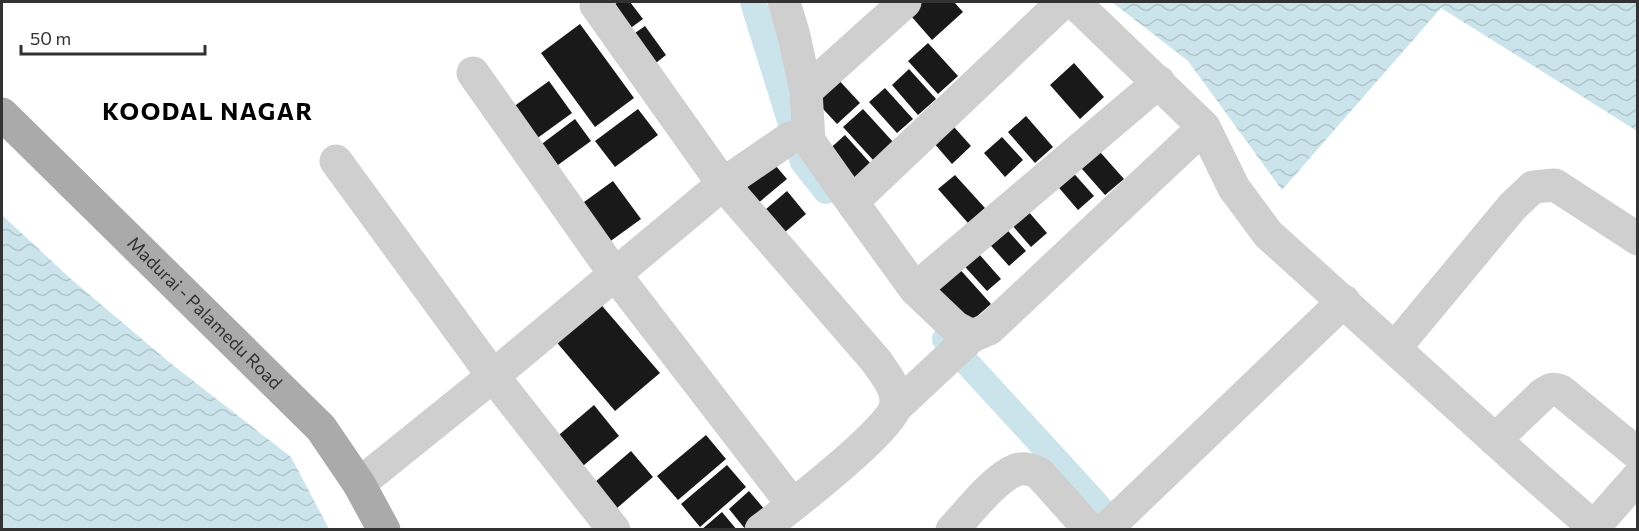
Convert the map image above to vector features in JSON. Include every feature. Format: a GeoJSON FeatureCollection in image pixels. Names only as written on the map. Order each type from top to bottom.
{"type":"FeatureCollection","features":[{"type":"Feature","properties":{"kind":"main road","name":"Madurai - Palamedu Road"},"geometry":{"type":"LineString","coordinates":[[2,114],[321,428],[358,484],[384,530]]}},
{"type":"Feature","properties":{"kind":"street"},"geometry":{"type":"LineString","coordinates":[[784,2],[806,91],[800,138],[852,202],[915,289],[955,327],[972,336]]}},
{"type":"Feature","properties":{"kind":"street"},"geometry":{"type":"LineString","coordinates":[[806,91],[905,2]]}},
{"type":"Feature","properties":{"kind":"street"},"geometry":{"type":"LineString","coordinates":[[852,202],[1063,2]]}},
{"type":"Feature","properties":{"kind":"street"},"geometry":{"type":"LineString","coordinates":[[1074,2],[1204,127],[1234,188],[1268,234],[1495,440],[1596,528],[1638,477]]}},
{"type":"Feature","properties":{"kind":"street"},"geometry":{"type":"LineString","coordinates":[[596,5],[723,184],[877,362],[895,390],[895,408]]}},
{"type":"Feature","properties":{"kind":"street"},"geometry":{"type":"LineString","coordinates":[[473,73],[614,273],[793,505]]}},
{"type":"Feature","properties":{"kind":"street"},"geometry":{"type":"LineString","coordinates":[[915,289],[1159,82]]}},
{"type":"Feature","properties":{"kind":"street"},"geometry":{"type":"LineString","coordinates":[[761,530],[882,428],[895,408],[972,336],[989,329],[1004,316],[1204,127]]}},
{"type":"Feature","properties":{"kind":"street"},"geometry":{"type":"LineString","coordinates":[[358,484],[493,376],[723,184],[800,138]]}},
{"type":"Feature","properties":{"kind":"street"},"geometry":{"type":"LineString","coordinates":[[336,161],[493,376],[614,530]]}},
{"type":"Feature","properties":{"kind":"street"},"geometry":{"type":"LineString","coordinates":[[1395,348],[1512,207],[1533,187],[1555,185],[1638,239]]}},
{"type":"Feature","properties":{"kind":"street"},"geometry":{"type":"LineString","coordinates":[[1105,530],[1344,301]]}},
{"type":"Feature","properties":{"kind":"street"},"geometry":{"type":"LineString","coordinates":[[1495,440],[1542,395],[1549,389],[1555,388],[1638,454]]}},
{"type":"Feature","properties":{"kind":"street"},"geometry":{"type":"LineString","coordinates":[[952,530],[1001,479],[1017,470],[1028,468],[1039,473],[1090,530]]}},
{"type":"Feature","properties":{"kind":"water"},"geometry":{"type":"Polygon","coordinates":[[[1112,2],[1637,2],[1637,131],[1441,8],[1282,190],[1188,61],[1112,2]]]}},
{"type":"Feature","properties":{"kind":"water"},"geometry":{"type":"Polygon","coordinates":[[[2,215],[71,279],[169,362],[291,457],[329,529],[2,529],[2,215]]]}},
{"type":"Feature","properties":{"kind":"building"},"geometry":{"type":"Polygon","coordinates":[[[618,2],[630,2],[643,19],[621,35],[604,12],[618,2]]]}},
{"type":"Feature","properties":{"kind":"building"},"geometry":{"type":"Polygon","coordinates":[[[912,2],[954,2],[963,12],[932,40],[904,8],[912,2]]]}},
{"type":"Feature","properties":{"kind":"building"},"geometry":{"type":"Polygon","coordinates":[[[580,24],[634,98],[595,127],[541,53],[580,24]]]}},
{"type":"Feature","properties":{"kind":"building"},"geometry":{"type":"Polygon","coordinates":[[[645,26],[666,55],[647,70],[625,40],[645,26]]]}},
{"type":"Feature","properties":{"kind":"building"},"geometry":{"type":"Polygon","coordinates":[[[928,43],[958,76],[938,94],[908,61],[928,43]]]}},
{"type":"Feature","properties":{"kind":"building"},"geometry":{"type":"Polygon","coordinates":[[[1074,63],[1104,97],[1080,119],[1050,85],[1074,63]]]}},
{"type":"Feature","properties":{"kind":"building"},"geometry":{"type":"Polygon","coordinates":[[[909,69],[936,99],[918,115],[892,85],[909,69]]]}},
{"type":"Feature","properties":{"kind":"building"},"geometry":{"type":"Polygon","coordinates":[[[835,76],[860,103],[837,124],[812,97],[835,76]]]}},
{"type":"Feature","properties":{"kind":"building"},"geometry":{"type":"Polygon","coordinates":[[[549,81],[572,113],[532,142],[509,110],[549,81]]]}},
{"type":"Feature","properties":{"kind":"building"},"geometry":{"type":"Polygon","coordinates":[[[885,88],[913,119],[897,133],[869,102],[885,88]]]}},
{"type":"Feature","properties":{"kind":"building"},"geometry":{"type":"Polygon","coordinates":[[[638,109],[658,135],[615,167],[595,141],[638,109]]]}},
{"type":"Feature","properties":{"kind":"building"},"geometry":{"type":"Polygon","coordinates":[[[863,109],[894,143],[874,161],[843,127],[863,109]]]}},
{"type":"Feature","properties":{"kind":"building"},"geometry":{"type":"Polygon","coordinates":[[[1026,116],[1053,147],[1035,163],[1008,132],[1026,116]]]}},
{"type":"Feature","properties":{"kind":"building"},"geometry":{"type":"Polygon","coordinates":[[[946,118],[971,146],[952,164],[927,135],[946,118]]]}},
{"type":"Feature","properties":{"kind":"building"},"geometry":{"type":"Polygon","coordinates":[[[575,119],[591,141],[551,170],[535,149],[575,119]]]}},
{"type":"Feature","properties":{"kind":"building"},"geometry":{"type":"Polygon","coordinates":[[[845,135],[871,164],[852,182],[825,153],[845,135]]]}},
{"type":"Feature","properties":{"kind":"building"},"geometry":{"type":"Polygon","coordinates":[[[1002,137],[1023,160],[1005,177],[984,153],[1002,137]]]}},
{"type":"Feature","properties":{"kind":"building"},"geometry":{"type":"Polygon","coordinates":[[[1093,144],[1124,179],[1105,195],[1075,161],[1093,144]]]}},
{"type":"Feature","properties":{"kind":"building"},"geometry":{"type":"Polygon","coordinates":[[[769,158],[787,179],[751,209],[734,188],[769,158]]]}},
{"type":"Feature","properties":{"kind":"building"},"geometry":{"type":"Polygon","coordinates":[[[1069,168],[1094,196],[1078,210],[1054,182],[1069,168]]]}},
{"type":"Feature","properties":{"kind":"building"},"geometry":{"type":"Polygon","coordinates":[[[955,175],[985,208],[968,223],[938,189],[955,175]]]}},
{"type":"Feature","properties":{"kind":"building"},"geometry":{"type":"Polygon","coordinates":[[[613,181],[641,219],[601,248],[573,210],[613,181]]]}},
{"type":"Feature","properties":{"kind":"building"},"geometry":{"type":"Polygon","coordinates":[[[787,191],[806,214],[777,239],[758,216],[787,191]]]}},
{"type":"Feature","properties":{"kind":"building"},"geometry":{"type":"Polygon","coordinates":[[[1021,203],[1047,233],[1031,247],[1005,217],[1021,203]]]}},
{"type":"Feature","properties":{"kind":"building"},"geometry":{"type":"Polygon","coordinates":[[[1001,223],[1026,251],[1009,266],[984,238],[1001,223]]]}},
{"type":"Feature","properties":{"kind":"building"},"geometry":{"type":"Polygon","coordinates":[[[971,245],[1001,279],[987,291],[957,258],[971,245]]]}},
{"type":"Feature","properties":{"kind":"building"},"geometry":{"type":"Polygon","coordinates":[[[956,265],[991,304],[967,325],[932,287],[956,265]]]}},
{"type":"Feature","properties":{"kind":"building"},"geometry":{"type":"Polygon","coordinates":[[[597,300],[660,373],[615,411],[553,338],[597,300]]]}},
{"type":"Feature","properties":{"kind":"building"},"geometry":{"type":"Polygon","coordinates":[[[594,405],[619,436],[578,470],[553,440],[594,405]]]}},
{"type":"Feature","properties":{"kind":"building"},"geometry":{"type":"Polygon","coordinates":[[[706,435],[726,459],[678,500],[657,476],[706,435]]]}},
{"type":"Feature","properties":{"kind":"building"},"geometry":{"type":"Polygon","coordinates":[[[631,451],[653,477],[609,515],[587,489],[631,451]]]}},
{"type":"Feature","properties":{"kind":"building"},"geometry":{"type":"Polygon","coordinates":[[[727,465],[746,487],[700,527],[681,504],[727,465]]]}},
{"type":"Feature","properties":{"kind":"building"},"geometry":{"type":"Polygon","coordinates":[[[749,491],[770,516],[746,530],[729,509],[749,491]]]}},
{"type":"Feature","properties":{"kind":"building"},"geometry":{"type":"Polygon","coordinates":[[[722,512],[737,530],[701,530],[722,512]]]}},
{"type":"Feature","properties":{"kind":"waterway"},"geometry":{"type":"LineString","coordinates":[[753,2],[803,162],[826,191]]}},
{"type":"Feature","properties":{"kind":"waterway"},"geometry":{"type":"LineString","coordinates":[[945,339],[1118,530]]}},
{"type":"Feature","properties":{"kind":"district","name":"KOODAL NAGAR"},"geometry":{"type":"Point","coordinates":[208,112]}}]}
